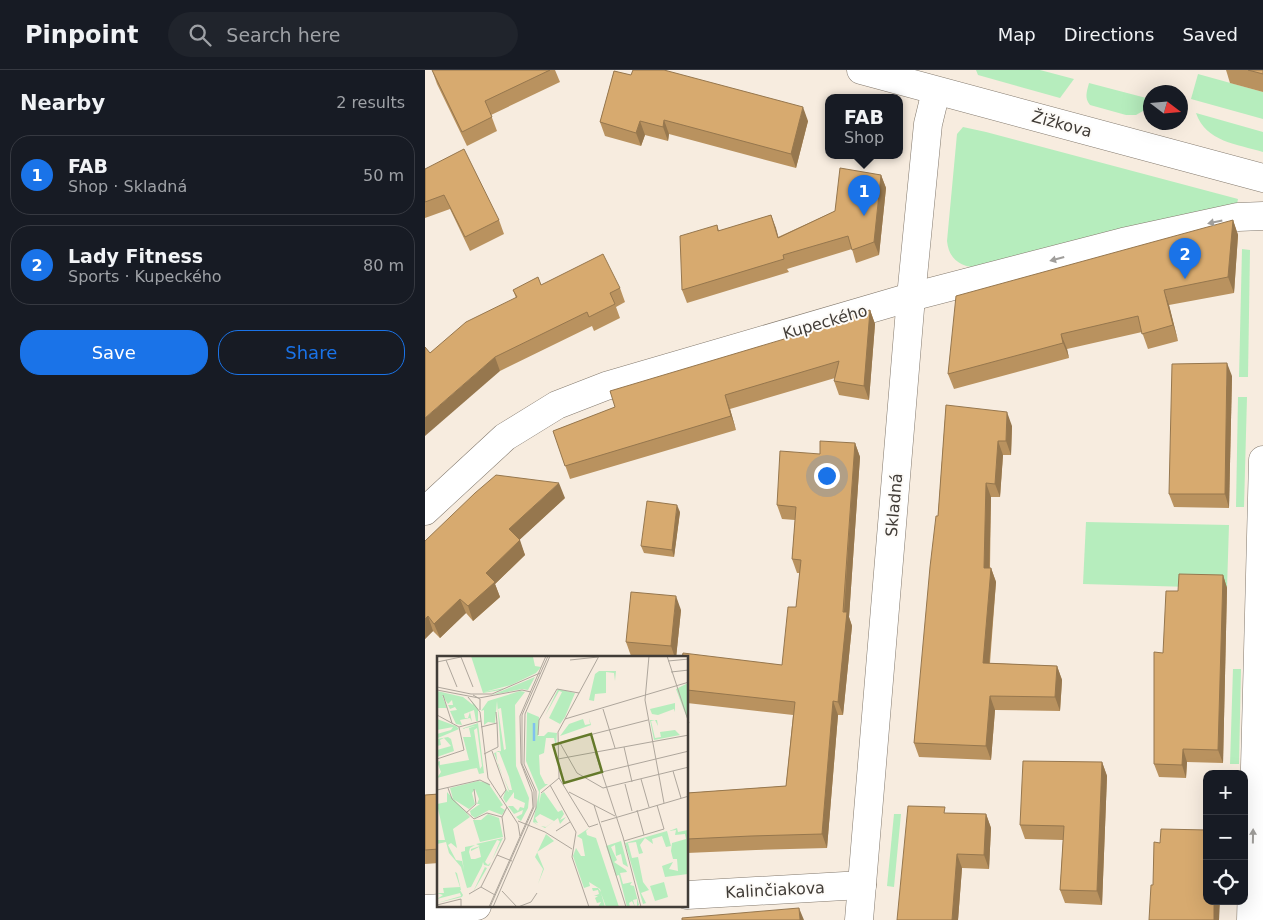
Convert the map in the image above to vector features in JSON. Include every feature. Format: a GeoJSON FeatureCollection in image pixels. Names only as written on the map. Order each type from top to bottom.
{"type":"FeatureCollection","features":[{"type":"Feature","properties":{"kind":"street","name":"Žižkova"},"geometry":{"type":"LineString","coordinates":[[861,70],[1263,178]]}},
{"type":"Feature","properties":{"kind":"street","name":"Skladná"},"geometry":{"type":"LineString","coordinates":[[859,920],[927,124],[936,91]]}},
{"type":"Feature","properties":{"kind":"street","name":"Kupeckého"},"geometry":{"type":"LineString","coordinates":[[425,511],[505,437],[557,405],[606,386],[911,297],[1123,242],[1238,217],[1263,216]]}},
{"type":"Feature","properties":{"kind":"street"},"geometry":{"type":"LineString","coordinates":[[1251,920],[1263,460]]}},
{"type":"Feature","properties":{"kind":"street","name":"Kalinčiakova"},"geometry":{"type":"LineString","coordinates":[[689,895],[862,885]]}},
{"type":"Feature","properties":{"kind":"street"},"geometry":{"type":"LineString","coordinates":[[430,913],[464,908]]}},
{"type":"Feature","properties":{"kind":"green space"},"geometry":{"type":"Polygon","coordinates":[[[976,70],[1040,70],[1074,79],[1060,98],[978,75],[976,70]]]}},
{"type":"Feature","properties":{"kind":"green space"},"geometry":{"type":"Polygon","coordinates":[[[1198,74],[1263,92],[1263,119],[1191,99],[1198,74]]]}},
{"type":"Feature","properties":{"kind":"green space"},"geometry":{"type":"Polygon","coordinates":[[[1089,83],[1143,97],[1143,111],[1136,115],[1126,115],[1090,105],[1087,92],[1089,83]]]}},
{"type":"Feature","properties":{"kind":"green space"},"geometry":{"type":"Polygon","coordinates":[[[1196,113],[1263,132],[1263,152],[1233,144],[1215,136],[1201,123],[1196,113]]]}},
{"type":"Feature","properties":{"kind":"green space"},"geometry":{"type":"Polygon","coordinates":[[[963,127],[1238,199],[1237,204],[1107,232],[979,268],[967,266],[953,258],[947,241],[957,134],[963,127]]]}},
{"type":"Feature","properties":{"kind":"green space"},"geometry":{"type":"Polygon","coordinates":[[[1242,249],[1250,250],[1248,377],[1239,377],[1242,249]]]}},
{"type":"Feature","properties":{"kind":"green space"},"geometry":{"type":"Polygon","coordinates":[[[1238,397],[1247,397],[1244,507],[1236,507],[1238,397]]]}},
{"type":"Feature","properties":{"kind":"green space"},"geometry":{"type":"Polygon","coordinates":[[[1086,522],[1229,525],[1227,588],[1083,584],[1086,522]]]}},
{"type":"Feature","properties":{"kind":"green space"},"geometry":{"type":"Polygon","coordinates":[[[1233,669],[1241,669],[1239,764],[1230,764],[1233,669]]]}},
{"type":"Feature","properties":{"kind":"green space"},"geometry":{"type":"Polygon","coordinates":[[[894,814],[901,814],[894,887],[887,886],[894,814]]]}},
{"type":"Feature","properties":{"kind":"building"},"geometry":{"type":"Polygon","coordinates":[[[432,70],[550,70],[485,101],[492,117],[462,132],[432,70]]]}},
{"type":"Feature","properties":{"kind":"building"},"geometry":{"type":"Polygon","coordinates":[[[633,70],[664,70],[803,107],[791,154],[664,120],[663,127],[640,121],[636,133],[600,122],[614,71],[631,75],[633,70]]]}},
{"type":"Feature","properties":{"kind":"building"},"geometry":{"type":"Polygon","coordinates":[[[1248,70],[1263,70],[1263,74],[1248,70]]]}},
{"type":"Feature","properties":{"kind":"building"},"geometry":{"type":"Polygon","coordinates":[[[464,149],[499,220],[465,237],[444,195],[425,202],[425,169],[464,149]]]}},
{"type":"Feature","properties":{"kind":"building"},"geometry":{"type":"Polygon","coordinates":[[[840,168],[881,175],[874,242],[852,250],[848,236],[783,255],[784,259],[682,290],[680,236],[717,225],[718,231],[771,215],[778,238],[835,211],[840,168]]]}},
{"type":"Feature","properties":{"kind":"building"},"geometry":{"type":"Polygon","coordinates":[[[1233,220],[1228,277],[1164,290],[1173,325],[1142,334],[1138,316],[1061,334],[1063,343],[948,374],[956,296],[1233,220]]]}},
{"type":"Feature","properties":{"kind":"building"},"geometry":{"type":"Polygon","coordinates":[[[603,254],[620,288],[610,293],[615,304],[589,317],[587,312],[495,357],[425,418],[425,347],[430,353],[466,322],[517,297],[513,290],[538,277],[541,285],[603,254]]]}},
{"type":"Feature","properties":{"kind":"building"},"geometry":{"type":"Polygon","coordinates":[[[870,310],[864,386],[834,381],[839,361],[725,395],[731,416],[565,466],[553,431],[615,407],[610,391],[811,331],[848,319],[848,316],[870,310]]]}},
{"type":"Feature","properties":{"kind":"building"},"geometry":{"type":"Polygon","coordinates":[[[1227,363],[1225,494],[1169,494],[1172,364],[1227,363]]]}},
{"type":"Feature","properties":{"kind":"building"},"geometry":{"type":"Polygon","coordinates":[[[946,405],[1007,412],[1006,441],[998,441],[995,484],[986,483],[984,568],[991,568],[983,663],[1057,666],[1055,697],[990,696],[986,746],[914,743],[930,567],[936,516],[938,516],[946,405]]]}},
{"type":"Feature","properties":{"kind":"building"},"geometry":{"type":"Polygon","coordinates":[[[820,441],[855,443],[843,612],[847,612],[838,702],[833,701],[822,834],[689,839],[689,793],[786,786],[795,702],[689,690],[689,656],[682,656],[683,653],[782,665],[788,607],[796,607],[801,560],[792,559],[796,507],[777,505],[780,451],[820,454],[820,441]]]}},
{"type":"Feature","properties":{"kind":"building"},"geometry":{"type":"Polygon","coordinates":[[[496,475],[559,483],[509,529],[520,540],[486,573],[495,582],[468,606],[460,599],[434,624],[428,616],[425,619],[425,541],[496,475]]]}},
{"type":"Feature","properties":{"kind":"building"},"geometry":{"type":"Polygon","coordinates":[[[647,501],[677,505],[672,550],[641,546],[647,501]]]}},
{"type":"Feature","properties":{"kind":"building"},"geometry":{"type":"Polygon","coordinates":[[[1179,574],[1223,575],[1218,750],[1183,749],[1182,765],[1154,764],[1154,652],[1163,653],[1166,591],[1178,591],[1179,574]]]}},
{"type":"Feature","properties":{"kind":"building"},"geometry":{"type":"Polygon","coordinates":[[[631,592],[676,596],[671,646],[626,642],[631,592]]]}},
{"type":"Feature","properties":{"kind":"building"},"geometry":{"type":"Polygon","coordinates":[[[1023,761],[1102,762],[1097,891],[1060,890],[1064,826],[1020,825],[1023,761]]]}},
{"type":"Feature","properties":{"kind":"building"},"geometry":{"type":"Polygon","coordinates":[[[437,794],[437,849],[425,850],[425,795],[437,794]]]}},
{"type":"Feature","properties":{"kind":"building"},"geometry":{"type":"Polygon","coordinates":[[[908,806],[945,807],[944,813],[986,814],[984,855],[957,854],[952,920],[897,920],[908,806]]]}},
{"type":"Feature","properties":{"kind":"building"},"geometry":{"type":"Polygon","coordinates":[[[1161,829],[1203,830],[1203,905],[1214,905],[1214,920],[1149,920],[1151,885],[1153,885],[1154,842],[1160,843],[1161,829]]]}},
{"type":"Feature","properties":{"kind":"building"},"geometry":{"type":"Polygon","coordinates":[[[799,908],[800,920],[682,920],[682,918],[799,908]]]}},
{"type":"Feature","properties":{"kind":"place","name":"FAB"},"geometry":{"type":"Point","coordinates":[864,216]}},
{"type":"Feature","properties":{"kind":"place","name":"Lady Fitness"},"geometry":{"type":"Point","coordinates":[1185,279]}}]}
